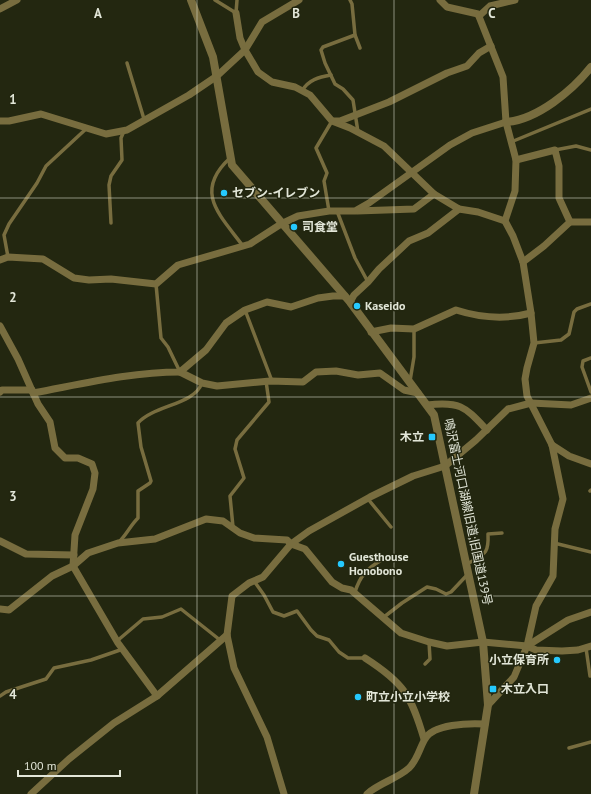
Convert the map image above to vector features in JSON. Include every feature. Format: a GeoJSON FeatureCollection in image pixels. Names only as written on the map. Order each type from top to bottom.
{"type":"FeatureCollection","features":[{"type":"Feature","properties":{"kind":"street"},"geometry":{"type":"LineString","coordinates":[[0,9],[17,0]]}},
{"type":"Feature","properties":{"kind":"street","name":"鳴沢富士河口湖線旧道;旧国道139号"},"geometry":{"type":"LineString","coordinates":[[191,0],[213,57],[232,165],[281,224],[348,299],[371,332],[434,414],[483,642],[488,705],[474,794]]}},
{"type":"Feature","properties":{"kind":"street"},"geometry":{"type":"LineString","coordinates":[[0,121],[9,121],[41,114],[106,134],[124,130],[189,95],[216,76],[245,50],[262,22],[299,0]]}},
{"type":"Feature","properties":{"kind":"street"},"geometry":{"type":"LineString","coordinates":[[440,0],[447,7],[473,12],[479,16],[503,77],[506,122],[516,160],[515,191],[505,221]]}},
{"type":"Feature","properties":{"kind":"street"},"geometry":{"type":"LineString","coordinates":[[479,16],[490,6],[515,0]]}},
{"type":"Feature","properties":{"kind":"street"},"geometry":{"type":"LineString","coordinates":[[236,14],[240,38],[258,72],[272,82],[295,87],[310,95],[332,121],[358,132],[384,146],[413,172],[434,194],[459,209],[478,212],[505,221],[514,236],[523,262],[534,343],[525,379],[527,396],[552,445],[563,499],[555,529],[553,576],[536,606],[527,646],[514,677],[488,705]]}},
{"type":"Feature","properties":{"kind":"street"},"geometry":{"type":"LineString","coordinates":[[332,121],[340,121],[389,102],[447,73],[467,66],[479,53],[491,46]]}},
{"type":"Feature","properties":{"kind":"street"},"geometry":{"type":"LineString","coordinates":[[355,211],[369,203],[450,145],[472,133],[506,122],[517,121],[534,114],[560,97],[584,76],[591,67]]}},
{"type":"Feature","properties":{"kind":"street"},"geometry":{"type":"LineString","coordinates":[[516,160],[555,150],[559,166],[559,198],[570,222]]}},
{"type":"Feature","properties":{"kind":"street"},"geometry":{"type":"LineString","coordinates":[[0,260],[8,257],[43,259],[74,278],[89,280],[112,279],[156,284],[178,265],[250,244],[281,224],[298,216],[329,211],[414,209],[434,194]]}},
{"type":"Feature","properties":{"kind":"street"},"geometry":{"type":"LineString","coordinates":[[180,372],[206,350],[226,323],[245,310],[267,302],[291,306],[318,298],[333,296],[348,299],[368,282],[379,269],[409,241],[428,233],[459,209]]}},
{"type":"Feature","properties":{"kind":"street"},"geometry":{"type":"LineString","coordinates":[[523,262],[544,246],[570,222],[591,222]]}},
{"type":"Feature","properties":{"kind":"street"},"geometry":{"type":"LineString","coordinates":[[371,332],[391,328],[414,329],[456,310],[472,315],[497,318],[516,317],[531,313]]}},
{"type":"Feature","properties":{"kind":"street"},"geometry":{"type":"LineString","coordinates":[[0,326],[38,404],[50,422],[55,448],[65,458],[78,458],[92,464],[95,473],[93,489],[75,535],[73,566],[117,641],[157,696]]}},
{"type":"Feature","properties":{"kind":"street"},"geometry":{"type":"LineString","coordinates":[[0,392],[2,390],[33,392],[100,379],[159,372],[180,372],[202,383],[217,386],[232,386],[269,381],[303,382],[316,372],[336,371],[358,375],[380,373],[404,390],[418,392]]}},
{"type":"Feature","properties":{"kind":"street"},"geometry":{"type":"LineString","coordinates":[[284,794],[267,737],[234,668],[227,635],[232,596],[262,577],[291,544],[368,498],[413,476],[445,466],[487,430],[508,409],[531,403],[572,405],[591,398]]}},
{"type":"Feature","properties":{"kind":"street"},"geometry":{"type":"LineString","coordinates":[[427,405],[445,403],[463,407],[487,430]]}},
{"type":"Feature","properties":{"kind":"street"},"geometry":{"type":"LineString","coordinates":[[552,445],[570,456],[591,464]]}},
{"type":"Feature","properties":{"kind":"street"},"geometry":{"type":"LineString","coordinates":[[0,609],[10,610],[52,576],[73,566],[88,553],[118,543],[155,539],[206,519],[223,522],[240,533],[254,538],[287,540],[291,544],[305,549],[332,582],[355,592],[401,633],[447,646],[483,642],[527,646],[536,650],[562,651],[589,647]]}},
{"type":"Feature","properties":{"kind":"street"},"geometry":{"type":"LineString","coordinates":[[0,541],[26,554],[74,555]]}},
{"type":"Feature","properties":{"kind":"street"},"geometry":{"type":"LineString","coordinates":[[527,646],[568,620],[591,612]]}},
{"type":"Feature","properties":{"kind":"street"},"geometry":{"type":"LineString","coordinates":[[32,794],[69,758],[114,723],[157,696],[227,635]]}},
{"type":"Feature","properties":{"kind":"street"},"geometry":{"type":"LineString","coordinates":[[365,658],[385,671],[400,684],[415,708],[424,739]]}},
{"type":"Feature","properties":{"kind":"street"},"geometry":{"type":"LineString","coordinates":[[367,794],[372,789],[407,769],[416,760],[424,739],[430,731],[450,726],[485,724]]}},
{"type":"Feature","properties":{"kind":"lane"},"geometry":{"type":"LineString","coordinates":[[215,0],[236,14],[237,0]]}},
{"type":"Feature","properties":{"kind":"lane"},"geometry":{"type":"LineString","coordinates":[[350,0],[353,11],[355,35],[360,48]]}},
{"type":"Feature","properties":{"kind":"lane"},"geometry":{"type":"LineString","coordinates":[[355,35],[323,47],[322,50],[335,84],[343,89],[354,100],[358,132]]}},
{"type":"Feature","properties":{"kind":"lane"},"geometry":{"type":"LineString","coordinates":[[127,63],[144,119]]}},
{"type":"Feature","properties":{"kind":"lane"},"geometry":{"type":"LineString","coordinates":[[302,91],[312,80],[331,75]]}},
{"type":"Feature","properties":{"kind":"lane"},"geometry":{"type":"LineString","coordinates":[[511,142],[591,109]]}},
{"type":"Feature","properties":{"kind":"lane"},"geometry":{"type":"LineString","coordinates":[[329,211],[324,180],[327,173],[316,148],[332,121]]}},
{"type":"Feature","properties":{"kind":"lane"},"geometry":{"type":"LineString","coordinates":[[8,257],[4,235],[9,224],[37,183],[46,166],[87,128]]}},
{"type":"Feature","properties":{"kind":"lane"},"geometry":{"type":"LineString","coordinates":[[111,223],[109,185],[111,176],[122,160],[121,138],[124,130]]}},
{"type":"Feature","properties":{"kind":"lane"},"geometry":{"type":"LineString","coordinates":[[555,150],[576,146],[591,150]]}},
{"type":"Feature","properties":{"kind":"lane"},"geometry":{"type":"LineString","coordinates":[[230,158],[222,165],[213,180],[211,192],[217,209],[226,224],[243,246]]}},
{"type":"Feature","properties":{"kind":"lane"},"geometry":{"type":"LineString","coordinates":[[337,211],[355,258],[368,282]]}},
{"type":"Feature","properties":{"kind":"lane"},"geometry":{"type":"LineString","coordinates":[[156,284],[161,338],[168,347],[180,372]]}},
{"type":"Feature","properties":{"kind":"lane"},"geometry":{"type":"LineString","coordinates":[[534,343],[561,340],[569,334],[574,312],[577,309],[591,304]]}},
{"type":"Feature","properties":{"kind":"lane"},"geometry":{"type":"LineString","coordinates":[[233,528],[230,496],[244,478],[235,445],[237,440],[269,402],[269,381],[245,310]]}},
{"type":"Feature","properties":{"kind":"lane"},"geometry":{"type":"LineString","coordinates":[[410,382],[413,373],[414,329]]}},
{"type":"Feature","properties":{"kind":"lane"},"geometry":{"type":"LineString","coordinates":[[591,358],[583,361],[582,367],[591,392]]}},
{"type":"Feature","properties":{"kind":"lane"},"geometry":{"type":"LineString","coordinates":[[118,543],[128,532],[130,526],[138,518],[138,491],[151,481],[141,447],[138,424],[144,416],[183,400],[200,389],[202,383]]}},
{"type":"Feature","properties":{"kind":"lane"},"geometry":{"type":"LineString","coordinates":[[368,498],[391,527]]}},
{"type":"Feature","properties":{"kind":"lane"},"geometry":{"type":"LineString","coordinates":[[467,564],[485,553],[489,547],[488,534],[502,533]]}},
{"type":"Feature","properties":{"kind":"lane"},"geometry":{"type":"LineString","coordinates":[[554,543],[591,552]]}},
{"type":"Feature","properties":{"kind":"lane"},"geometry":{"type":"LineString","coordinates":[[355,592],[359,580],[365,572],[382,560]]}},
{"type":"Feature","properties":{"kind":"lane"},"geometry":{"type":"LineString","coordinates":[[384,617],[402,603],[427,588],[436,589],[446,594],[451,592],[469,573]]}},
{"type":"Feature","properties":{"kind":"lane"},"geometry":{"type":"LineString","coordinates":[[254,581],[264,595],[273,612],[284,616],[297,611],[317,636],[329,640],[339,652],[348,658],[365,658]]}},
{"type":"Feature","properties":{"kind":"lane"},"geometry":{"type":"LineString","coordinates":[[117,641],[143,619],[162,617],[181,609],[220,640]]}},
{"type":"Feature","properties":{"kind":"lane"},"geometry":{"type":"LineString","coordinates":[[425,664],[430,659],[430,642]]}},
{"type":"Feature","properties":{"kind":"lane"},"geometry":{"type":"LineString","coordinates":[[589,647],[590,676]]}},
{"type":"Feature","properties":{"kind":"lane"},"geometry":{"type":"LineString","coordinates":[[0,696],[6,692],[46,679],[54,668],[91,660],[123,649]]}},
{"type":"Feature","properties":{"kind":"lane"},"geometry":{"type":"LineString","coordinates":[[569,748],[591,742]]}},
{"type":"Feature","properties":{"kind":"place","name":"セブン-イレブン"},"geometry":{"type":"Point","coordinates":[224,193]}},
{"type":"Feature","properties":{"kind":"place","name":"司食堂"},"geometry":{"type":"Point","coordinates":[294,227]}},
{"type":"Feature","properties":{"kind":"place","name":"Kaseido"},"geometry":{"type":"Point","coordinates":[357,306]}},
{"type":"Feature","properties":{"kind":"place","name":"木立"},"geometry":{"type":"Point","coordinates":[432,437]}},
{"type":"Feature","properties":{"kind":"place","name":"Guesthouse Honobono"},"geometry":{"type":"Point","coordinates":[341,564]}},
{"type":"Feature","properties":{"kind":"place","name":"小立保育所"},"geometry":{"type":"Point","coordinates":[557,660]}},
{"type":"Feature","properties":{"kind":"place","name":"木立入口"},"geometry":{"type":"Point","coordinates":[493,689]}},
{"type":"Feature","properties":{"kind":"place","name":"町立小立小学校"},"geometry":{"type":"Point","coordinates":[358,697]}}]}
